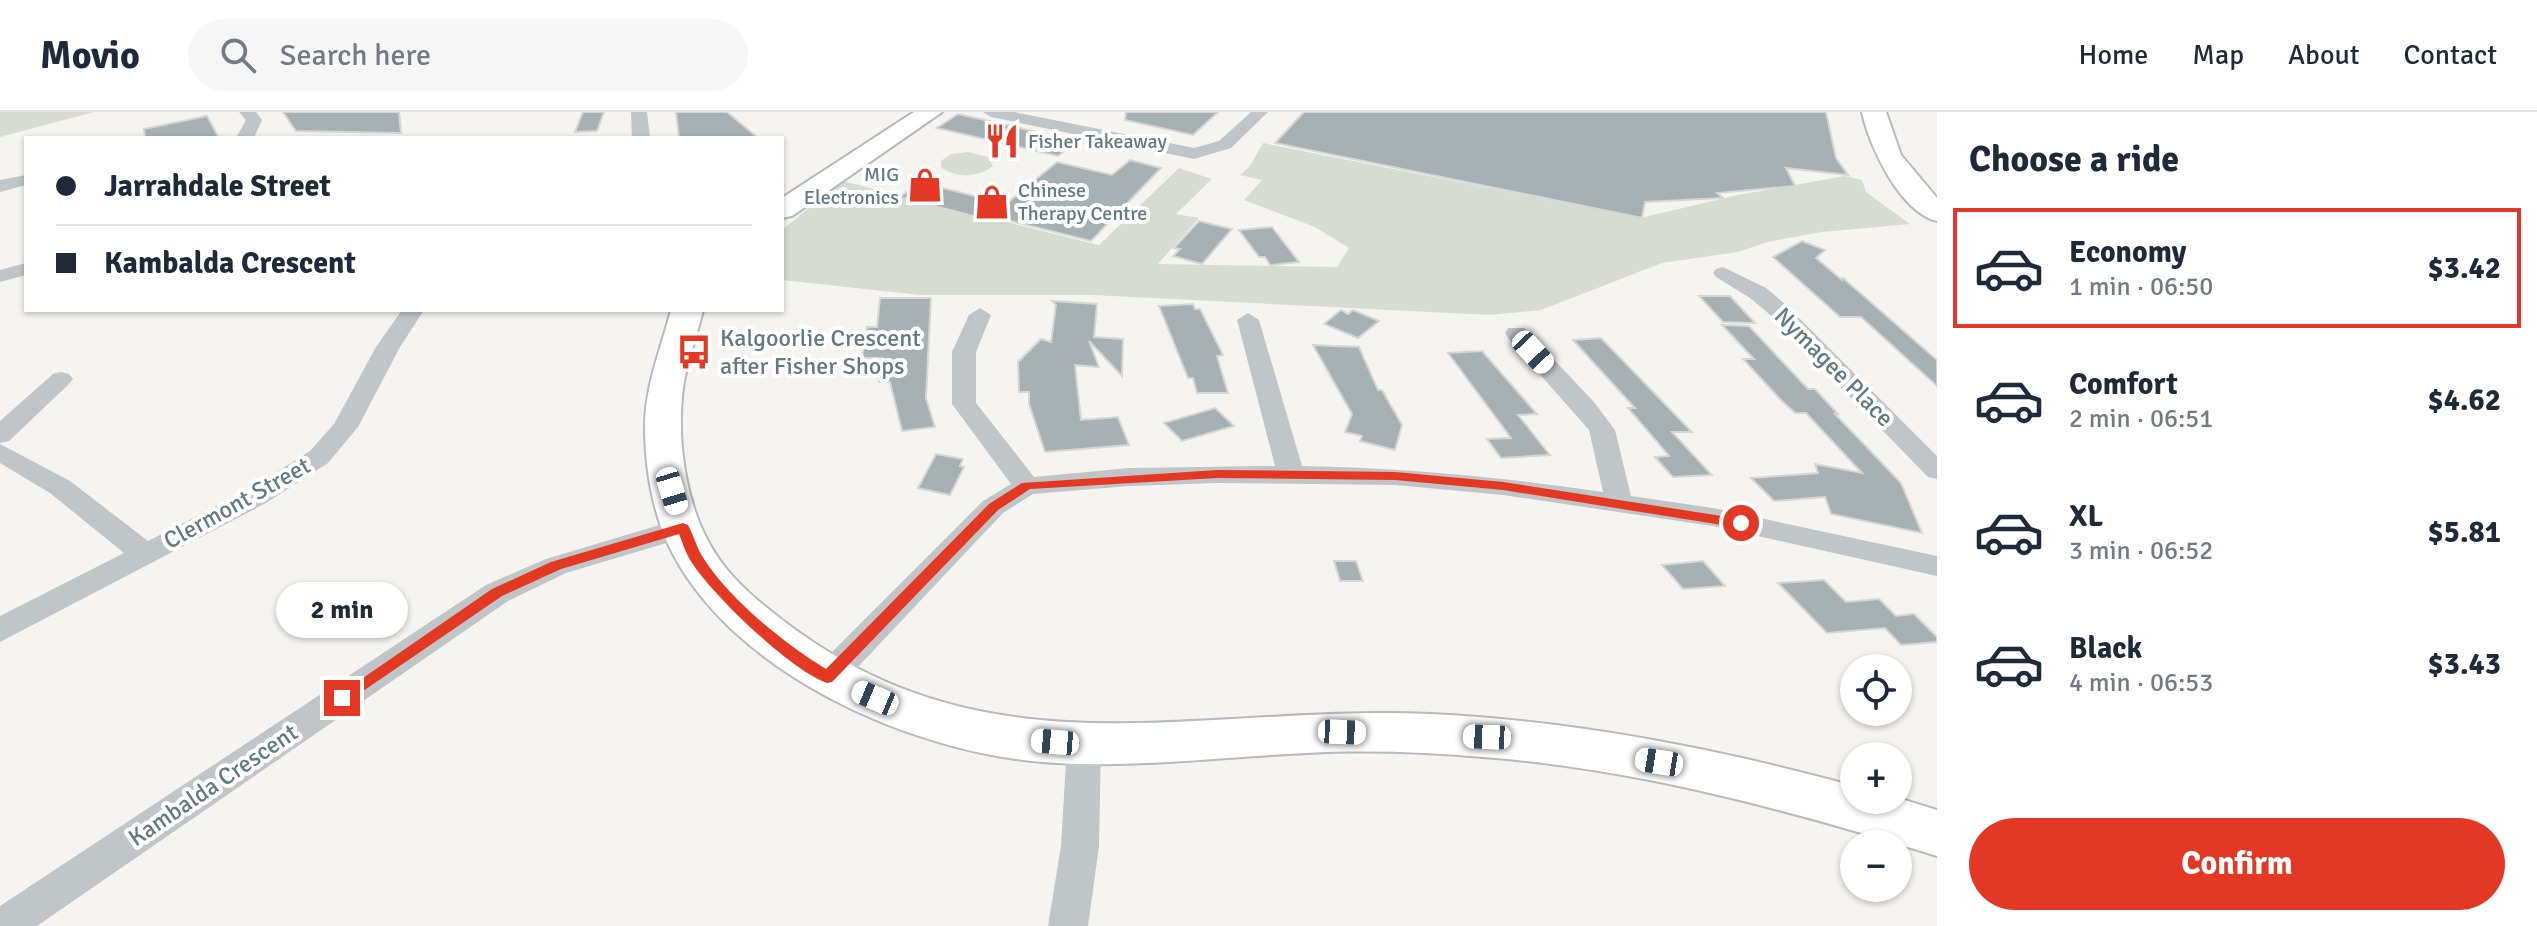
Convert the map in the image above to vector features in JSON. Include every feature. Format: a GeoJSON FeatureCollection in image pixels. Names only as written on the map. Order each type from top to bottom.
{"type":"FeatureCollection","features":[{"type":"Feature","properties":{"kind":"street"},"geometry":{"type":"LineString","coordinates":[[246,136],[254,120],[247,112]]}},
{"type":"Feature","properties":{"kind":"street"},"geometry":{"type":"LineString","coordinates":[[639,112],[641,136]]}},
{"type":"Feature","properties":{"kind":"street"},"geometry":{"type":"LineString","coordinates":[[786,197],[907,112]]}},
{"type":"Feature","properties":{"kind":"street"},"geometry":{"type":"LineString","coordinates":[[786,197],[930,112]]}},
{"type":"Feature","properties":{"kind":"street"},"geometry":{"type":"LineString","coordinates":[[991,112],[1180,153],[1200,154],[1224,148],[1260,112]]}},
{"type":"Feature","properties":{"kind":"street"},"geometry":{"type":"LineString","coordinates":[[1874,112],[1878,138],[1885,151],[1926,202]]}},
{"type":"Feature","properties":{"kind":"street"},"geometry":{"type":"LineString","coordinates":[[0,186],[24,180]]}},
{"type":"Feature","properties":{"kind":"street"},"geometry":{"type":"LineString","coordinates":[[0,276],[24,270]]}},
{"type":"Feature","properties":{"kind":"street","name":"Nymagee Place"},"geometry":{"type":"LineString","coordinates":[[1723,273],[1758,293],[1776,308],[1937,471]]}},
{"type":"Feature","properties":{"kind":"street","name":"Clermont Street"},"geometry":{"type":"LineString","coordinates":[[0,630],[256,497],[319,457],[345,427],[388,347],[412,312]]}},
{"type":"Feature","properties":{"kind":"street"},"geometry":{"type":"LineString","coordinates":[[688,313],[666,387],[662,424],[672,491],[696,559],[722,594],[802,662],[827,678],[923,719],[997,737],[1084,745],[1342,732],[1487,737],[1578,748],[1686,767],[1845,805],[1937,833]]}},
{"type":"Feature","properties":{"kind":"street"},"geometry":{"type":"LineString","coordinates":[[980,315],[964,352],[964,404],[1027,486]]}},
{"type":"Feature","properties":{"kind":"street"},"geometry":{"type":"LineString","coordinates":[[1248,320],[1291,475]]}},
{"type":"Feature","properties":{"kind":"street"},"geometry":{"type":"LineString","coordinates":[[1516,333],[1585,407],[1602,430],[1619,503]]}},
{"type":"Feature","properties":{"kind":"street"},"geometry":{"type":"LineString","coordinates":[[0,435],[61,379]]}},
{"type":"Feature","properties":{"kind":"street"},"geometry":{"type":"LineString","coordinates":[[0,452],[60,487],[145,554]]}},
{"type":"Feature","properties":{"kind":"street"},"geometry":{"type":"LineString","coordinates":[[827,678],[993,507],[1027,486],[1144,477],[1395,476],[1503,486],[1713,517],[1937,566]]}},
{"type":"Feature","properties":{"kind":"street","name":"Kambalda Crescent"},"geometry":{"type":"LineString","coordinates":[[4,926],[497,593],[556,566],[683,528]]}},
{"type":"Feature","properties":{"kind":"street"},"geometry":{"type":"LineString","coordinates":[[1068,926],[1080,846],[1084,745]]}},
{"type":"Feature","properties":{"kind":"shaded area"},"geometry":{"type":"Polygon","coordinates":[[[0,112],[94,112],[0,137],[0,112]]]}},
{"type":"Feature","properties":{"kind":"shaded area"},"geometry":{"type":"Polygon","coordinates":[[[1263,143],[1640,218],[1738,195],[1845,176],[1862,180],[1866,192],[1910,224],[1822,232],[1767,242],[1738,252],[1662,263],[1541,310],[1490,315],[1092,295],[920,295],[784,280],[784,228],[842,181],[1099,245],[1179,168],[1212,179],[1176,214],[1199,218],[1158,264],[1337,267],[1349,248],[1315,227],[1244,200],[1262,180],[1240,175],[1250,166],[1263,143]]]}},
{"type":"Feature","properties":{"kind":"shaded area"},"geometry":{"type":"Polygon","coordinates":[[[968,152],[988,157],[993,166],[981,173],[967,175],[941,167],[941,161],[951,154],[968,152]]]}},
{"type":"Feature","properties":{"kind":"building"},"geometry":{"type":"Polygon","coordinates":[[[283,112],[399,112],[401,133],[296,131],[283,112]]]}},
{"type":"Feature","properties":{"kind":"building"},"geometry":{"type":"Polygon","coordinates":[[[583,112],[604,112],[597,131],[575,132],[583,112]]]}},
{"type":"Feature","properties":{"kind":"building"},"geometry":{"type":"Polygon","coordinates":[[[676,112],[727,112],[756,136],[679,136],[676,112]]]}},
{"type":"Feature","properties":{"kind":"building"},"geometry":{"type":"Polygon","coordinates":[[[1126,112],[1218,112],[1193,135],[1125,120],[1126,112]]]}},
{"type":"Feature","properties":{"kind":"building"},"geometry":{"type":"Polygon","coordinates":[[[1304,112],[1826,112],[1836,158],[1848,175],[1786,168],[1795,186],[1717,193],[1723,198],[1645,202],[1642,218],[1275,143],[1304,112]]]}},
{"type":"Feature","properties":{"kind":"building"},"geometry":{"type":"Polygon","coordinates":[[[958,114],[1077,141],[1058,156],[937,128],[958,114]]]}},
{"type":"Feature","properties":{"kind":"building"},"geometry":{"type":"Polygon","coordinates":[[[207,116],[218,136],[145,136],[144,129],[207,116]]]}},
{"type":"Feature","properties":{"kind":"building"},"geometry":{"type":"Polygon","coordinates":[[[1130,160],[1161,168],[1091,241],[991,216],[994,214],[973,216],[900,197],[919,182],[1006,204],[1057,162],[1112,175],[1130,160]]]}},
{"type":"Feature","properties":{"kind":"building"},"geometry":{"type":"Polygon","coordinates":[[[1199,221],[1232,229],[1202,264],[1173,256],[1180,249],[1174,248],[1199,221]]]}},
{"type":"Feature","properties":{"kind":"building"},"geometry":{"type":"Polygon","coordinates":[[[1272,227],[1299,262],[1270,265],[1265,257],[1259,257],[1239,230],[1272,227]]]}},
{"type":"Feature","properties":{"kind":"building"},"geometry":{"type":"Polygon","coordinates":[[[1802,241],[1825,250],[1816,258],[1937,360],[1937,386],[1861,317],[1840,317],[1773,257],[1802,241]]]}},
{"type":"Feature","properties":{"kind":"building"},"geometry":{"type":"Polygon","coordinates":[[[1699,296],[1730,296],[1755,323],[1723,322],[1699,296]]]}},
{"type":"Feature","properties":{"kind":"building"},"geometry":{"type":"Polygon","coordinates":[[[880,298],[931,298],[926,398],[935,427],[902,431],[890,382],[879,382],[882,358],[862,358],[867,327],[877,327],[880,298]]]}},
{"type":"Feature","properties":{"kind":"building"},"geometry":{"type":"Polygon","coordinates":[[[1052,301],[1097,304],[1094,337],[1123,339],[1122,376],[1089,341],[1099,367],[1075,365],[1081,420],[1118,417],[1129,445],[1045,452],[1029,404],[1029,392],[1019,392],[1018,362],[1041,339],[1051,342],[1056,305],[1052,301]]]}},
{"type":"Feature","properties":{"kind":"building"},"geometry":{"type":"Polygon","coordinates":[[[1193,304],[1195,309],[1200,309],[1223,355],[1217,356],[1228,393],[1197,393],[1159,306],[1193,304]]]}},
{"type":"Feature","properties":{"kind":"building"},"geometry":{"type":"Polygon","coordinates":[[[1341,310],[1348,314],[1353,310],[1379,321],[1358,338],[1324,324],[1341,310]]]}},
{"type":"Feature","properties":{"kind":"building"},"geometry":{"type":"Polygon","coordinates":[[[1722,325],[1749,326],[1808,389],[1815,389],[1901,483],[1922,533],[1831,514],[1825,497],[1774,501],[1751,478],[1818,473],[1815,464],[1862,473],[1806,413],[1795,413],[1781,400],[1743,359],[1754,359],[1722,325]]]}},
{"type":"Feature","properties":{"kind":"building"},"geometry":{"type":"Polygon","coordinates":[[[1601,338],[1692,432],[1672,432],[1712,475],[1673,477],[1655,457],[1669,456],[1628,408],[1635,408],[1573,340],[1601,338]]]}},
{"type":"Feature","properties":{"kind":"building"},"geometry":{"type":"Polygon","coordinates":[[[1313,345],[1359,347],[1378,390],[1382,390],[1402,425],[1395,450],[1360,441],[1362,436],[1345,432],[1352,414],[1313,345]]]}},
{"type":"Feature","properties":{"kind":"building"},"geometry":{"type":"Polygon","coordinates":[[[1482,351],[1537,414],[1518,415],[1550,455],[1501,458],[1487,439],[1511,438],[1448,353],[1482,351]]]}},
{"type":"Feature","properties":{"kind":"building"},"geometry":{"type":"Polygon","coordinates":[[[1215,408],[1234,426],[1182,441],[1164,423],[1215,408]]]}},
{"type":"Feature","properties":{"kind":"building"},"geometry":{"type":"Polygon","coordinates":[[[936,454],[963,459],[960,466],[964,467],[950,495],[918,488],[936,454]]]}},
{"type":"Feature","properties":{"kind":"building"},"geometry":{"type":"Polygon","coordinates":[[[1334,561],[1356,561],[1363,581],[1340,581],[1334,561]]]}},
{"type":"Feature","properties":{"kind":"building"},"geometry":{"type":"Polygon","coordinates":[[[1703,561],[1725,586],[1683,589],[1662,565],[1703,561]]]}},
{"type":"Feature","properties":{"kind":"building"},"geometry":{"type":"Polygon","coordinates":[[[1824,580],[1846,602],[1879,599],[1896,616],[1914,614],[1937,637],[1937,642],[1901,645],[1885,628],[1827,633],[1778,583],[1824,580]]]}},
{"type":"Feature","properties":{"kind":"place","name":"Fisher Takeaway"},"geometry":{"type":"Point","coordinates":[1002,141]}},
{"type":"Feature","properties":{"kind":"place","name":"MIG Electronics"},"geometry":{"type":"Point","coordinates":[925,185]}},
{"type":"Feature","properties":{"kind":"place","name":"Chinese Therapy Centre"},"geometry":{"type":"Point","coordinates":[992,202]}},
{"type":"Feature","properties":{"kind":"place","name":"Kalgoorlie Crescent after Fisher Shops"},"geometry":{"type":"Point","coordinates":[694,352]}},
{"type":"Feature","properties":{"kind":"route"},"geometry":{"type":"LineString","coordinates":[[342,698],[497,593],[556,566],[683,528],[696,559],[722,594],[802,662],[827,678],[993,507],[1027,486],[1129,477],[1217,474],[1395,476],[1503,486],[1741,523]]}}]}
